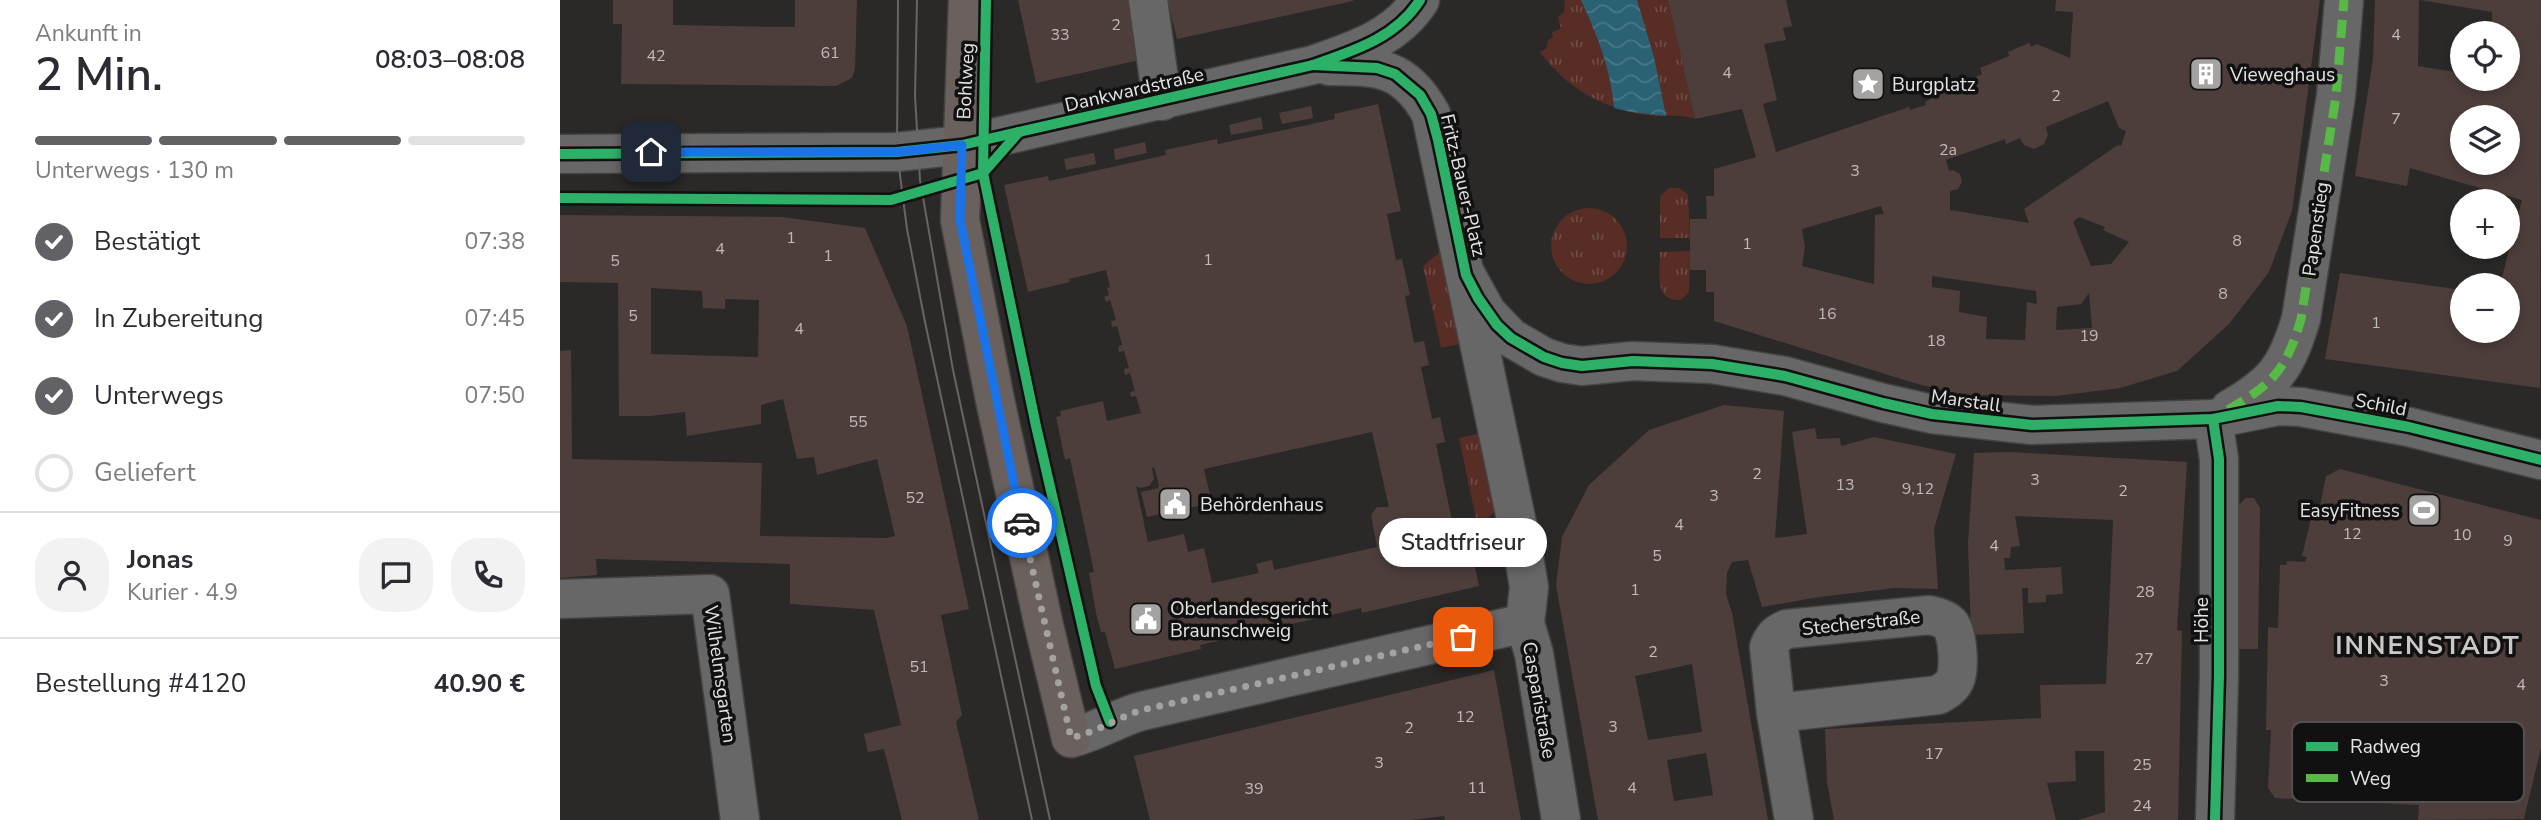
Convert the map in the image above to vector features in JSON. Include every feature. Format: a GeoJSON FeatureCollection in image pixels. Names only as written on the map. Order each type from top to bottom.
{"type":"FeatureCollection","features":[{"type":"Feature","properties":{"kind":"main road","name":"Bohlweg"},"geometry":{"type":"LineString","coordinates":[[968,0],[960,220],[1001,427],[1071,738]]}},
{"type":"Feature","properties":{"kind":"street"},"geometry":{"type":"LineString","coordinates":[[1148,0],[1162,101]]}},
{"type":"Feature","properties":{"kind":"street"},"geometry":{"type":"LineString","coordinates":[[1313,65],[1366,46],[1390,32],[1420,0]]}},
{"type":"Feature","properties":{"kind":"street","name":"Papenstieg"},"geometry":{"type":"LineString","coordinates":[[2213,419],[2264,388],[2279,372],[2292,349],[2301,318],[2336,96],[2344,0]]}},
{"type":"Feature","properties":{"kind":"street","name":"Dankwardstraße"},"geometry":{"type":"LineString","coordinates":[[560,154],[897,152],[962,145],[1313,65]]}},
{"type":"Feature","properties":{"kind":"street","name":"Fritz-Bauer-Platz"},"geometry":{"type":"LineString","coordinates":[[1313,65],[1377,68],[1395,74],[1420,94],[1431,114],[1528,580]]}},
{"type":"Feature","properties":{"kind":"street","name":"Marstall"},"geometry":{"type":"LineString","coordinates":[[1466,275],[1497,325],[1511,338],[1544,357],[1582,366],[1633,361],[1719,365],[1785,376],[1883,403],[1973,420],[2032,425],[2213,419]]}},
{"type":"Feature","properties":{"kind":"street","name":"Schild"},"geometry":{"type":"LineString","coordinates":[[2213,419],[2278,405],[2301,407],[2409,428],[2541,460]]}},
{"type":"Feature","properties":{"kind":"street","name":"Höhe"},"geometry":{"type":"LineString","coordinates":[[2213,419],[2219,459],[2219,676],[2215,820]]}},
{"type":"Feature","properties":{"kind":"street","name":"Casparistraße"},"geometry":{"type":"LineString","coordinates":[[1528,580],[1525,623],[1534,654],[1561,820]]}},
{"type":"Feature","properties":{"kind":"street","name":"Wilhelmsgarten"},"geometry":{"type":"LineString","coordinates":[[560,599],[710,594],[740,820]]}},
{"type":"Feature","properties":{"kind":"street","name":"Stecherstraße"},"geometry":{"type":"LineString","coordinates":[[1776,713],[1938,695],[1954,682],[1958,670],[1955,632],[1949,623],[1929,615],[1787,629],[1778,633],[1769,647],[1776,713],[1794,820]]}},
{"type":"Feature","properties":{"kind":"street"},"geometry":{"type":"LineString","coordinates":[[1071,738],[1086,735],[1119,717],[1142,710],[1525,623]]}},
{"type":"Feature","properties":{"kind":"green space"},"geometry":{"type":"Polygon","coordinates":[[[1565,0],[1668,0],[1695,119],[1646,115],[1615,108],[1573,86],[1561,76],[1540,52],[1546,49],[1549,39],[1553,38],[1552,32],[1561,29],[1558,17],[1564,12],[1565,0]]]}},
{"type":"Feature","properties":{"kind":"green space"},"geometry":{"type":"Polygon","coordinates":[[[1669,188],[1679,188],[1688,194],[1690,238],[1660,238],[1661,195],[1669,188]]]}},
{"type":"Feature","properties":{"kind":"green space"},"geometry":{"type":"Polygon","coordinates":[[[1589,208],[1604,211],[1616,219],[1624,231],[1627,246],[1624,261],[1616,273],[1604,281],[1589,284],[1574,281],[1562,273],[1554,261],[1551,246],[1554,231],[1562,219],[1574,211],[1589,208]]]}},
{"type":"Feature","properties":{"kind":"green space"},"geometry":{"type":"Polygon","coordinates":[[[1446,247],[1465,343],[1441,348],[1423,266],[1446,247]]]}},
{"type":"Feature","properties":{"kind":"green space"},"geometry":{"type":"Polygon","coordinates":[[[1690,251],[1689,292],[1681,300],[1672,299],[1662,291],[1660,284],[1660,252],[1690,251]]]}},
{"type":"Feature","properties":{"kind":"green space"},"geometry":{"type":"Polygon","coordinates":[[[1482,433],[1497,509],[1478,528],[1459,438],[1482,433]]]}},
{"type":"Feature","properties":{"kind":"water"},"geometry":{"type":"Polygon","coordinates":[[[1581,0],[1637,0],[1654,57],[1666,116],[1614,108],[1602,52],[1581,0]]]}},
{"type":"Feature","properties":{"kind":"building"},"geometry":{"type":"Polygon","coordinates":[[[613,0],[673,0],[673,25],[795,27],[795,0],[857,0],[855,69],[852,78],[836,86],[621,84],[622,24],[613,24],[613,0]]]}},
{"type":"Feature","properties":{"kind":"building"},"geometry":{"type":"Polygon","coordinates":[[[1018,0],[1134,0],[1149,58],[1036,83],[1018,0]]]}},
{"type":"Feature","properties":{"kind":"building"},"geometry":{"type":"Polygon","coordinates":[[[1167,0],[1353,0],[1353,1],[1177,39],[1167,0]]]}},
{"type":"Feature","properties":{"kind":"building"},"geometry":{"type":"Polygon","coordinates":[[[1668,0],[1786,0],[1792,26],[1783,28],[1786,40],[1764,44],[1777,100],[1763,104],[1776,152],[1909,107],[1910,110],[1926,105],[1925,102],[1934,97],[1982,74],[1980,68],[2009,56],[2008,52],[2029,43],[2031,47],[2037,44],[2070,58],[2073,12],[2055,11],[2056,0],[2320,0],[2292,211],[2269,272],[2229,324],[2177,371],[2120,388],[2056,396],[1961,395],[1714,321],[1714,292],[1706,292],[1706,270],[1690,270],[1690,219],[1707,219],[1706,196],[1714,196],[1714,169],[1756,157],[1742,109],[1695,119],[1668,0]],[[2108,101],[2046,127],[2048,135],[2044,144],[2034,149],[2024,145],[2020,138],[2006,144],[2005,139],[1946,160],[1949,171],[1960,174],[1962,182],[1958,189],[1950,191],[1950,210],[2029,223],[2024,209],[2118,145],[2121,146],[2126,131],[2119,128],[2108,101]],[[1881,206],[1802,229],[1805,247],[1802,266],[1874,284],[1875,215],[1884,214],[1881,206]],[[2079,217],[2073,222],[2091,266],[2111,264],[2129,242],[2103,230],[2105,227],[2079,217]],[[1932,276],[1932,287],[1960,291],[1959,312],[1987,317],[1986,339],[2025,340],[2027,302],[2037,304],[2036,291],[1932,276]],[[2089,293],[2081,304],[2057,307],[2056,330],[2092,328],[2089,293]]]}},
{"type":"Feature","properties":{"kind":"building"},"geometry":{"type":"Polygon","coordinates":[[[2375,0],[2419,0],[2418,66],[2450,71],[2450,91],[2520,91],[2520,21],[2492,21],[2492,12],[2420,0],[2541,0],[2540,388],[2325,359],[2340,273],[2450,288],[2450,343],[2520,343],[2520,273],[2503,273],[2507,259],[2520,259],[2520,189],[2484,189],[2410,168],[2407,186],[2355,176],[2373,59],[2375,0]]]}},
{"type":"Feature","properties":{"kind":"building"},"geometry":{"type":"Polygon","coordinates":[[[1378,104],[1401,211],[1387,214],[1396,260],[1402,259],[1410,295],[1405,296],[1414,343],[1424,341],[1429,365],[1421,367],[1432,419],[1440,417],[1445,442],[1436,444],[1457,545],[1470,543],[1479,586],[1362,613],[1361,608],[1200,645],[1201,649],[1115,669],[1105,632],[1101,632],[1096,613],[1089,573],[1094,572],[1070,458],[1065,460],[1056,417],[1061,416],[1060,411],[1103,401],[1107,421],[1141,413],[1136,396],[1131,397],[1130,392],[1135,391],[1130,373],[1125,375],[1124,369],[1129,368],[1124,351],[1119,352],[1118,347],[1122,345],[1117,326],[1112,327],[1111,321],[1116,320],[1110,300],[1106,302],[1104,297],[1109,295],[1107,288],[1110,287],[1106,270],[1028,292],[1004,185],[1048,176],[1049,181],[1166,155],[1165,150],[1217,139],[1218,144],[1335,119],[1334,114],[1378,104]],[[1372,432],[1204,469],[1212,503],[1147,517],[1141,492],[1158,488],[1154,467],[1154,479],[1149,486],[1136,486],[1148,542],[1184,534],[1188,552],[1204,548],[1212,583],[1259,573],[1256,564],[1272,560],[1274,570],[1377,547],[1371,515],[1377,507],[1389,507],[1372,432]]]}},
{"type":"Feature","properties":{"kind":"building"},"geometry":{"type":"Polygon","coordinates":[[[1311,106],[1313,118],[1282,124],[1279,113],[1311,106]]]}},
{"type":"Feature","properties":{"kind":"building"},"geometry":{"type":"Polygon","coordinates":[[[1261,117],[1263,129],[1231,135],[1229,125],[1261,117]]]}},
{"type":"Feature","properties":{"kind":"building"},"geometry":{"type":"Polygon","coordinates":[[[1145,142],[1147,153],[1115,160],[1114,149],[1145,142]]]}},
{"type":"Feature","properties":{"kind":"building"},"geometry":{"type":"Polygon","coordinates":[[[1094,153],[1096,164],[1066,170],[1064,159],[1094,153]]]}},
{"type":"Feature","properties":{"kind":"building"},"geometry":{"type":"Polygon","coordinates":[[[560,215],[782,217],[865,228],[907,326],[969,609],[941,615],[962,715],[956,722],[979,820],[902,820],[884,749],[868,752],[864,734],[901,725],[874,610],[790,604],[790,564],[596,559],[597,575],[560,578],[560,351],[571,350],[572,459],[762,463],[760,536],[895,536],[877,459],[817,475],[814,457],[797,459],[783,399],[761,405],[761,424],[687,436],[685,412],[619,416],[618,283],[560,282],[560,215]],[[651,288],[651,354],[758,357],[759,300],[725,299],[725,309],[703,308],[702,291],[651,288]]]}},
{"type":"Feature","properties":{"kind":"building"},"geometry":{"type":"Polygon","coordinates":[[[1724,405],[1784,411],[1775,538],[1807,534],[1792,432],[1815,428],[1817,439],[1840,438],[1841,446],[1874,437],[1956,454],[1934,529],[1938,589],[1895,588],[1762,607],[1748,560],[1732,562],[1727,573],[1726,594],[1732,613],[1768,820],[1598,820],[1556,585],[1562,537],[1589,485],[1649,430],[1724,405]],[[1692,664],[1635,676],[1648,740],[1702,732],[1692,664]],[[1706,753],[1667,760],[1674,801],[1713,795],[1706,753]]]}},
{"type":"Feature","properties":{"kind":"building"},"geometry":{"type":"Polygon","coordinates":[[[2010,452],[2187,462],[2177,630],[2182,631],[2178,820],[2078,820],[2105,812],[2104,751],[2075,751],[2076,781],[2047,783],[2056,820],[1834,820],[1827,782],[1825,729],[2041,718],[2040,685],[2106,684],[2113,520],[2015,516],[2020,546],[2011,547],[2010,558],[2004,558],[2005,570],[2061,567],[2063,594],[2046,595],[2046,602],[2028,603],[2028,588],[2022,588],[2024,633],[1971,635],[1968,543],[1974,453],[2010,452]]]}},
{"type":"Feature","properties":{"kind":"building"},"geometry":{"type":"Polygon","coordinates":[[[2340,469],[2541,520],[2541,748],[2524,819],[2418,820],[2419,805],[2357,802],[2524,802],[2524,722],[2292,722],[2292,799],[2275,798],[2268,788],[2271,730],[2266,730],[2268,627],[2278,628],[2280,565],[2286,565],[2287,561],[2305,562],[2307,557],[2302,556],[2313,510],[2320,506],[2326,476],[2340,469]]]}},
{"type":"Feature","properties":{"kind":"building"},"geometry":{"type":"Polygon","coordinates":[[[2245,498],[2254,498],[2260,508],[2258,649],[2234,649],[2237,508],[2245,498]]]}},
{"type":"Feature","properties":{"kind":"building"},"geometry":{"type":"Polygon","coordinates":[[[1494,670],[1521,820],[1445,820],[1444,816],[1412,820],[1150,820],[1134,756],[1494,670]]]}},
{"type":"Feature","properties":{"kind":"tram line"},"geometry":{"type":"LineString","coordinates":[[898,0],[897,152],[907,229],[1032,820]]}},
{"type":"Feature","properties":{"kind":"tram line"},"geometry":{"type":"LineString","coordinates":[[917,0],[915,96],[920,180],[953,370],[1050,820]]}},
{"type":"Feature","properties":{"kind":"marked path"},"geometry":{"type":"LineString","coordinates":[[2228,410],[2257,392],[2276,374],[2290,351],[2301,319],[2336,96],[2344,0]]}},
{"type":"Feature","properties":{"kind":"cycle path"},"geometry":{"type":"LineString","coordinates":[[986,0],[983,173],[1036,426],[1096,686],[1110,722]]}},
{"type":"Feature","properties":{"kind":"cycle path"},"geometry":{"type":"LineString","coordinates":[[560,154],[897,152],[962,145],[1313,65],[1373,42],[1399,24],[1420,0]]}},
{"type":"Feature","properties":{"kind":"cycle path"},"geometry":{"type":"LineString","coordinates":[[1313,65],[1377,68],[1395,74],[1420,95],[1431,114],[1466,275],[1478,298],[1497,325],[1511,338],[1544,357],[1562,363],[1582,366],[1633,361],[1712,364],[1785,376],[1932,414],[2032,425],[2213,419],[2278,406],[2301,407],[2409,427],[2541,460]]}},
{"type":"Feature","properties":{"kind":"cycle path"},"geometry":{"type":"LineString","coordinates":[[560,198],[891,200],[983,173],[1019,132]]}},
{"type":"Feature","properties":{"kind":"cycle path"},"geometry":{"type":"LineString","coordinates":[[2213,419],[2219,459],[2219,676],[2215,820]]}},
{"type":"Feature","properties":{"kind":"way so far"},"geometry":{"type":"LineString","coordinates":[[1022,523],[1071,738],[1086,735],[1119,717],[1142,710],[1463,637]]}},
{"type":"Feature","properties":{"kind":"place","name":"Vieweghaus"},"geometry":{"type":"Point","coordinates":[2206,74]}},
{"type":"Feature","properties":{"kind":"place","name":"Burgplatz"},"geometry":{"type":"Point","coordinates":[1868,84]}},
{"type":"Feature","properties":{"kind":"place","name":"Behördenhaus"},"geometry":{"type":"Point","coordinates":[1175,504]}},
{"type":"Feature","properties":{"kind":"place","name":"EasyFitness"},"geometry":{"type":"Point","coordinates":[2424,510]}},
{"type":"Feature","properties":{"kind":"place","name":"Oberlandesgericht Braunschweig"},"geometry":{"type":"Point","coordinates":[1146,619]}},
{"type":"Feature","properties":{"kind":"place","name":"Stadtfriseur"},"geometry":{"type":"Point","coordinates":[1463,637]}},
{"type":"Feature","properties":{"kind":"district","name":"INNENSTADT"},"geometry":{"type":"Point","coordinates":[2428,645]}},
{"type":"Feature","properties":{"kind":"route"},"geometry":{"type":"LineString","coordinates":[[651,152],[897,152],[962,145],[960,220],[1022,523]]}}]}
